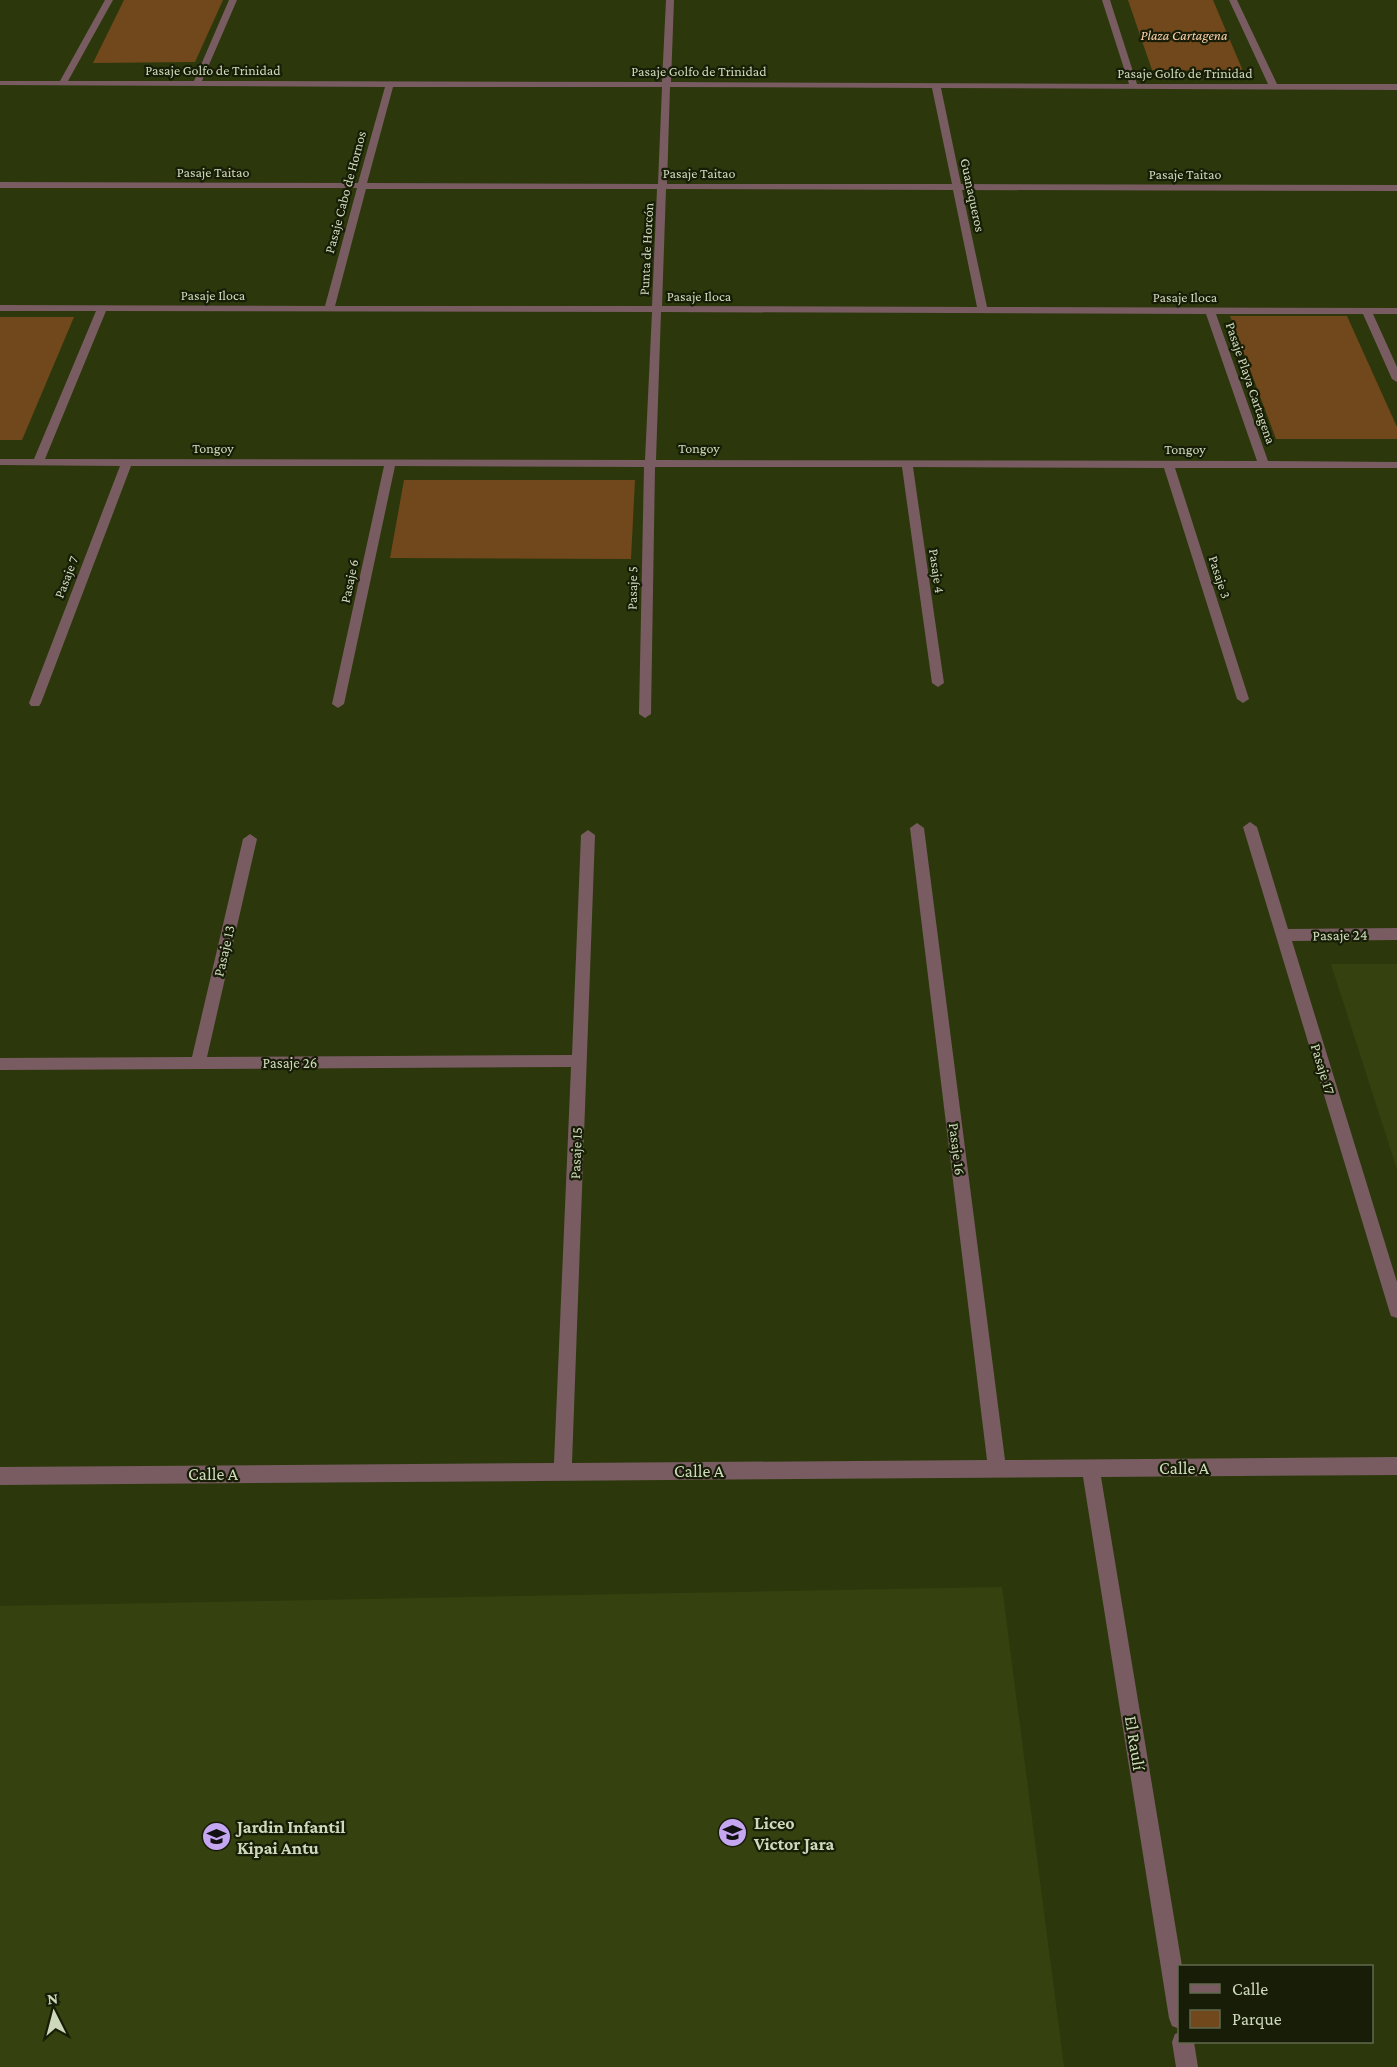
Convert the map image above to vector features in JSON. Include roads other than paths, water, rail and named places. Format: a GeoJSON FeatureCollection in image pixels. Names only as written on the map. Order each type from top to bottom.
{"type":"FeatureCollection","features":[{"type":"Feature","properties":{"kind":"street"},"geometry":{"type":"LineString","coordinates":[[63,83],[109,0]]}},
{"type":"Feature","properties":{"kind":"street"},"geometry":{"type":"LineString","coordinates":[[197,83],[233,0]]}},
{"type":"Feature","properties":{"kind":"street","name":"Punta de Horcón"},"geometry":{"type":"LineString","coordinates":[[650,463],[670,0]]}},
{"type":"Feature","properties":{"kind":"street"},"geometry":{"type":"LineString","coordinates":[[1106,0],[1134,86]]}},
{"type":"Feature","properties":{"kind":"street"},"geometry":{"type":"LineString","coordinates":[[1233,0],[1274,87]]}},
{"type":"Feature","properties":{"kind":"street","name":"Pasaje Golfo de Trinidad"},"geometry":{"type":"LineString","coordinates":[[0,83],[1397,87]]}},
{"type":"Feature","properties":{"kind":"street","name":"Pasaje Cabo de Hornos"},"geometry":{"type":"LineString","coordinates":[[328,308],[390,84]]}},
{"type":"Feature","properties":{"kind":"street","name":"Guanaqueros"},"geometry":{"type":"LineString","coordinates":[[936,85],[982,310]]}},
{"type":"Feature","properties":{"kind":"street","name":"Pasaje Taitao"},"geometry":{"type":"LineString","coordinates":[[0,185],[1397,188]]}},
{"type":"Feature","properties":{"kind":"street","name":"Pasaje Iloca"},"geometry":{"type":"LineString","coordinates":[[0,308],[1397,311]]}},
{"type":"Feature","properties":{"kind":"street"},"geometry":{"type":"LineString","coordinates":[[38,462],[102,308]]}},
{"type":"Feature","properties":{"kind":"street","name":"Pasaje Playa Cartagena"},"geometry":{"type":"LineString","coordinates":[[1210,311],[1263,464]]}},
{"type":"Feature","properties":{"kind":"street"},"geometry":{"type":"LineString","coordinates":[[1367,311],[1397,378]]}},
{"type":"Feature","properties":{"kind":"street","name":"Tongoy"},"geometry":{"type":"LineString","coordinates":[[0,462],[1397,465]]}},
{"type":"Feature","properties":{"kind":"street","name":"Pasaje 7"},"geometry":{"type":"LineString","coordinates":[[35,703],[126,463]]}},
{"type":"Feature","properties":{"kind":"street","name":"Pasaje 6"},"geometry":{"type":"LineString","coordinates":[[338,704],[390,463]]}},
{"type":"Feature","properties":{"kind":"street","name":"Pasaje 5"},"geometry":{"type":"LineString","coordinates":[[645,714],[650,463]]}},
{"type":"Feature","properties":{"kind":"street","name":"Pasaje 4"},"geometry":{"type":"LineString","coordinates":[[907,464],[938,683]]}},
{"type":"Feature","properties":{"kind":"street","name":"Pasaje 3"},"geometry":{"type":"LineString","coordinates":[[1168,464],[1244,699]]}},
{"type":"Feature","properties":{"kind":"street","name":"Pasaje 17"},"geometry":{"type":"LineString","coordinates":[[1250,827],[1397,1310]]}},
{"type":"Feature","properties":{"kind":"street","name":"Pasaje 16"},"geometry":{"type":"LineString","coordinates":[[917,828],[998,1470]]}},
{"type":"Feature","properties":{"kind":"street","name":"Pasaje 15"},"geometry":{"type":"LineString","coordinates":[[563,1472],[588,835]]}},
{"type":"Feature","properties":{"kind":"street","name":"Pasaje 13"},"geometry":{"type":"LineString","coordinates":[[198,1063],[250,839]]}},
{"type":"Feature","properties":{"kind":"street","name":"Pasaje 24"},"geometry":{"type":"LineString","coordinates":[[1282,935],[1397,934]]}},
{"type":"Feature","properties":{"kind":"street","name":"Pasaje 26"},"geometry":{"type":"LineString","coordinates":[[0,1064],[580,1061]]}},
{"type":"Feature","properties":{"kind":"street","name":"Calle A"},"geometry":{"type":"LineString","coordinates":[[0,1476],[1397,1466]]}},
{"type":"Feature","properties":{"kind":"street","name":"El Raulí"},"geometry":{"type":"LineString","coordinates":[[1091,1469],[1178,2012]]}},
{"type":"Feature","properties":{"kind":"street"},"geometry":{"type":"LineString","coordinates":[[1183,2043],[1187,2067]]}},
{"type":"Feature","properties":{"kind":"place","name":"Liceo Victor Jara"},"geometry":{"type":"Point","coordinates":[733,1833]}},
{"type":"Feature","properties":{"kind":"place","name":"Jardin Infantil Kipai Antu"},"geometry":{"type":"Point","coordinates":[216,1837]}},
{"type":"Feature","properties":{"kind":"park label","name":"Plaza Cartagena"},"geometry":{"type":"Point","coordinates":[1184,35]}}]}
